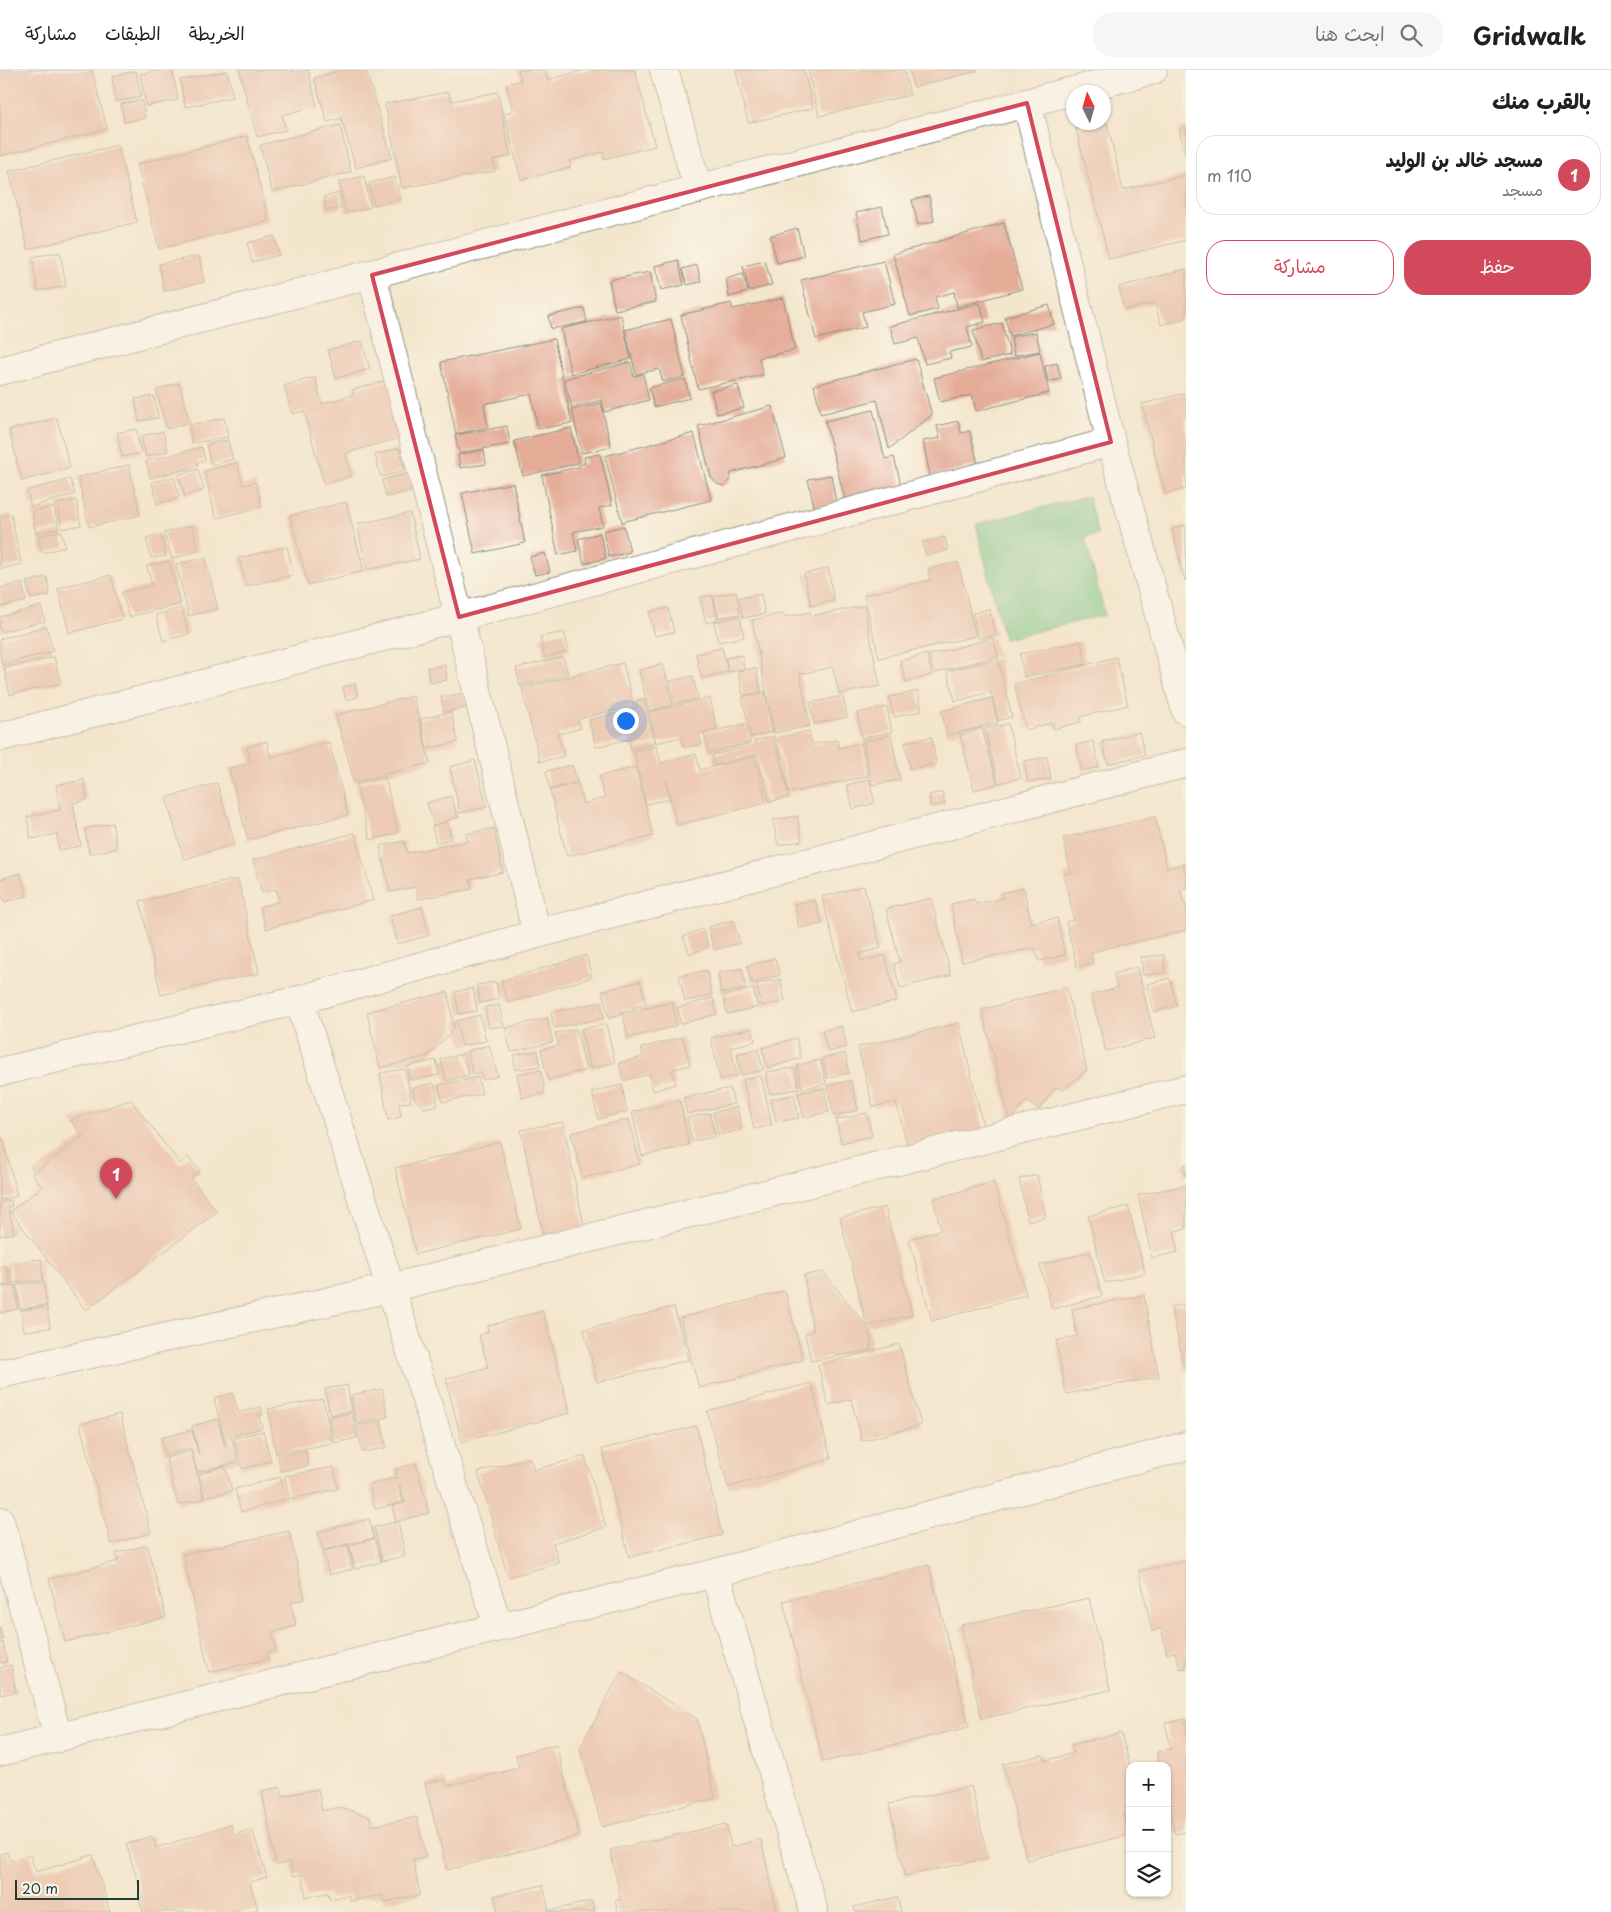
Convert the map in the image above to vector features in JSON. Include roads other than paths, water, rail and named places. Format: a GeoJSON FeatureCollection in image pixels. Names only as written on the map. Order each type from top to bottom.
{"type":"FeatureCollection","features":[{"type":"Feature","properties":{"kind":"street"},"geometry":{"type":"LineString","coordinates":[[664,70],[698,189]]}},
{"type":"Feature","properties":{"kind":"street"},"geometry":{"type":"LineString","coordinates":[[0,371],[1152,70]]}},
{"type":"Feature","properties":{"kind":"street"},"geometry":{"type":"LineString","coordinates":[[1027,103],[1112,442],[1186,710]]}},
{"type":"Feature","properties":{"kind":"street"},"geometry":{"type":"LineString","coordinates":[[372,275],[537,934]]}},
{"type":"Feature","properties":{"kind":"street"},"geometry":{"type":"LineString","coordinates":[[0,737],[459,617],[1112,442]]}},
{"type":"Feature","properties":{"kind":"street"},"geometry":{"type":"LineString","coordinates":[[0,1072],[299,1000],[537,934],[1186,763]]}},
{"type":"Feature","properties":{"kind":"street"},"geometry":{"type":"LineString","coordinates":[[299,1000],[498,1626]]}},
{"type":"Feature","properties":{"kind":"street"},"geometry":{"type":"LineString","coordinates":[[0,1374],[390,1288],[1186,1089]]}},
{"type":"Feature","properties":{"kind":"street"},"geometry":{"type":"LineString","coordinates":[[0,1752],[715,1573],[1186,1446]]}},
{"type":"Feature","properties":{"kind":"street"},"geometry":{"type":"LineString","coordinates":[[0,1521],[58,1738]]}},
{"type":"Feature","properties":{"kind":"street"},"geometry":{"type":"LineString","coordinates":[[715,1573],[814,1912]]}},
{"type":"Feature","properties":{"kind":"place","name":"مسجد خالد بن الوليد"},"geometry":{"type":"Point","coordinates":[116,1199]}}]}
